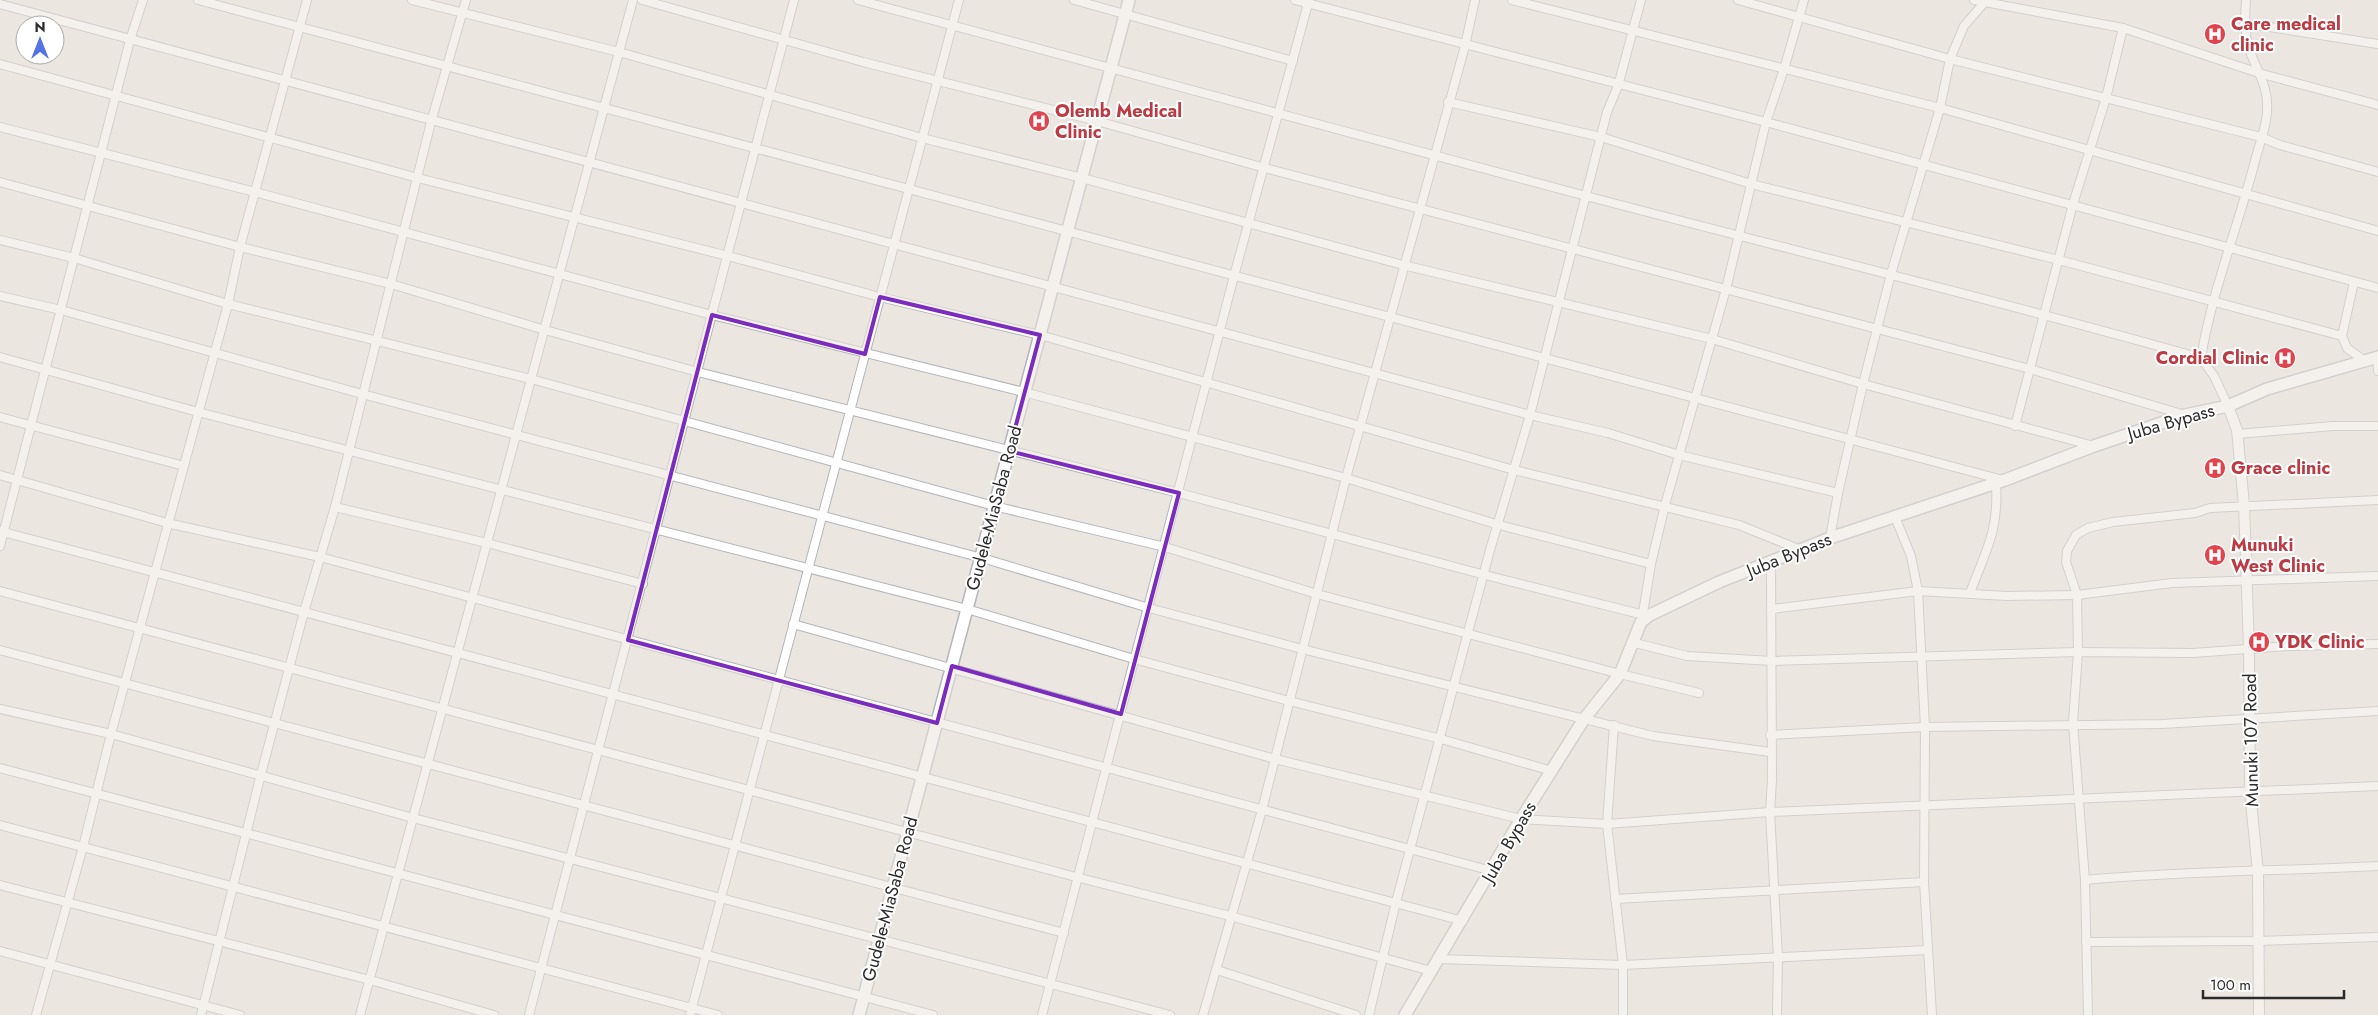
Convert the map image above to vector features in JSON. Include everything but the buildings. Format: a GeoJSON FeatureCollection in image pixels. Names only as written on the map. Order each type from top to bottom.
{"type":"FeatureCollection","features":[{"type":"Feature","properties":{"kind":"main road","name":"Gudele-MiaSaba Road"},"geometry":{"type":"LineString","coordinates":[[859,1015],[1129,0]]}},
{"type":"Feature","properties":{"kind":"main road","name":"Juba Bypass"},"geometry":{"type":"LineString","coordinates":[[1405,1015],[1463,921],[1521,819],[1584,719],[1620,674],[1642,619],[1771,561],[1830,538],[2000,482],[2094,446],[2185,415],[2228,406],[2267,389],[2378,357]]}},
{"type":"Feature","properties":{"kind":"street"},"geometry":{"type":"LineString","coordinates":[[0,546],[1,532],[18,480],[74,258],[118,95],[130,40],[143,0]]}},
{"type":"Feature","properties":{"kind":"street"},"geometry":{"type":"LineString","coordinates":[[198,0],[1696,398],[2000,482],[1993,538],[1970,593]]}},
{"type":"Feature","properties":{"kind":"street"},"geometry":{"type":"LineString","coordinates":[[36,1015],[83,847],[167,522],[228,304],[240,247],[307,0]]}},
{"type":"Feature","properties":{"kind":"street"},"geometry":{"type":"LineString","coordinates":[[412,0],[619,52],[922,138],[1082,178],[1403,265],[1712,339],[1863,384],[2094,446]]}},
{"type":"Feature","properties":{"kind":"street"},"geometry":{"type":"LineString","coordinates":[[201,1015],[261,774],[291,668],[304,612],[335,508],[431,122],[466,0]]}},
{"type":"Feature","properties":{"kind":"street"},"geometry":{"type":"LineString","coordinates":[[360,1015],[633,0]]}},
{"type":"Feature","properties":{"kind":"street"},"geometry":{"type":"LineString","coordinates":[[642,0],[784,40],[1097,121],[1264,168],[2030,369],[2185,415]]}},
{"type":"Feature","properties":{"kind":"street"},"geometry":{"type":"LineString","coordinates":[[529,1015],[794,0]]}},
{"type":"Feature","properties":{"kind":"street"},"geometry":{"type":"LineString","coordinates":[[858,0],[1111,66],[1279,114],[1587,196],[2044,313],[2201,358],[2214,376],[2228,406]]}},
{"type":"Feature","properties":{"kind":"street"},"geometry":{"type":"LineString","coordinates":[[691,1012],[959,0]]}},
{"type":"Feature","properties":{"kind":"street"},"geometry":{"type":"LineString","coordinates":[[1074,0],[1293,61]]}},
{"type":"Feature","properties":{"kind":"street"},"geometry":{"type":"LineString","coordinates":[[1295,0],[1309,2],[1465,46],[1618,86],[1766,122],[1922,166],[2073,204],[2378,288]]}},
{"type":"Feature","properties":{"kind":"street"},"geometry":{"type":"LineString","coordinates":[[1203,1015],[1262,810],[1331,534],[1433,155],[1465,46],[1475,0]]}},
{"type":"Feature","properties":{"kind":"street"},"geometry":{"type":"LineString","coordinates":[[1512,0],[1940,108],[2246,195],[2280,202],[2378,230]]}},
{"type":"Feature","properties":{"kind":"street"},"geometry":{"type":"LineString","coordinates":[[1369,1015],[1396,902],[1530,415],[1601,137],[1618,86],[1641,0]]}},
{"type":"Feature","properties":{"kind":"street"},"geometry":{"type":"LineString","coordinates":[[1738,0],[1950,58],[2261,137],[2280,145],[2378,172]]}},
{"type":"Feature","properties":{"kind":"street"},"geometry":{"type":"LineString","coordinates":[[0,182],[240,247],[391,284],[545,330],[698,372],[850,412],[1179,493],[1642,619],[1651,564],[1665,505],[1740,236],[1766,122],[1804,0]]}},
{"type":"Feature","properties":{"kind":"street"},"geometry":{"type":"LineString","coordinates":[[1974,0],[2123,28],[2262,74],[2378,105]]}},
{"type":"Feature","properties":{"kind":"street"},"geometry":{"type":"LineString","coordinates":[[2201,358],[2205,334],[2246,195],[2268,109],[2262,74],[2254,63],[2248,46],[2244,23],[2246,0]]}},
{"type":"Feature","properties":{"kind":"street"},"geometry":{"type":"LineString","coordinates":[[1042,1015],[1064,933],[1076,877],[1107,768],[1134,659],[1222,331],[1234,276],[1309,2]]}},
{"type":"Feature","properties":{"kind":"street"},"geometry":{"type":"LineString","coordinates":[[1830,538],[1838,493],[1863,384],[1891,274],[1940,108],[1950,58],[1964,26],[1984,3]]}},
{"type":"Feature","properties":{"kind":"street"},"geometry":{"type":"LineString","coordinates":[[0,4],[431,122],[894,242],[1530,415],[1608,433],[1679,455],[1838,493]]}},
{"type":"Feature","properties":{"kind":"street"},"geometry":{"type":"LineString","coordinates":[[2244,23],[2378,44]]}},
{"type":"Feature","properties":{"kind":"street"},"geometry":{"type":"LineString","coordinates":[[2015,426],[2073,204],[2106,98],[2123,28]]}},
{"type":"Feature","properties":{"kind":"street"},"geometry":{"type":"LineString","coordinates":[[0,64],[418,178],[728,256],[880,297],[1040,335],[1360,428],[1514,470],[1665,505],[1739,525],[1801,550]]}},
{"type":"Feature","properties":{"kind":"street"},"geometry":{"type":"LineString","coordinates":[[1448,102],[1601,137],[1751,184],[2059,260],[2342,336]]}},
{"type":"Feature","properties":{"kind":"street"},"geometry":{"type":"LineString","coordinates":[[0,127],[405,231],[712,315],[1024,392],[1346,478],[1499,525],[1651,564]]}},
{"type":"Feature","properties":{"kind":"street"},"geometry":{"type":"LineString","coordinates":[[0,240],[74,258],[228,304],[531,379],[994,506],[1165,547],[1317,594],[1620,674],[1699,692]]}},
{"type":"Feature","properties":{"kind":"street"},"geometry":{"type":"LineString","coordinates":[[2354,282],[2342,336],[2347,348],[2366,362]]}},
{"type":"Feature","properties":{"kind":"street"},"geometry":{"type":"LineString","coordinates":[[0,296],[61,310],[213,354],[670,477],[982,558],[1149,608],[1302,649],[1653,736],[1770,752]]}},
{"type":"Feature","properties":{"kind":"street"},"geometry":{"type":"LineString","coordinates":[[0,357],[198,412],[967,610],[1288,702],[1441,739],[1552,771]]}},
{"type":"Feature","properties":{"kind":"street"},"geometry":{"type":"LineString","coordinates":[[2378,357],[2378,371]]}},
{"type":"Feature","properties":{"kind":"street","name":"Munuki 107 Road"},"geometry":{"type":"LineString","coordinates":[[2228,406],[2237,434],[2244,505],[2249,649],[2250,792],[2258,872],[2257,941],[2260,1015]]}},
{"type":"Feature","properties":{"kind":"street"},"geometry":{"type":"LineString","coordinates":[[0,418],[184,466]]}},
{"type":"Feature","properties":{"kind":"street"},"geometry":{"type":"LineString","coordinates":[[2237,434],[2333,426],[2378,426]]}},
{"type":"Feature","properties":{"kind":"street"},"geometry":{"type":"LineString","coordinates":[[0,475],[167,522],[320,557],[1492,871]]}},
{"type":"Feature","properties":{"kind":"street"},"geometry":{"type":"LineString","coordinates":[[2088,1015],[2085,880],[2073,723],[2078,652],[2077,595],[2066,562],[2067,551],[2079,531],[2113,522],[2195,513],[2210,508],[2244,505],[2378,500]]}},
{"type":"Feature","properties":{"kind":"street"},"geometry":{"type":"LineString","coordinates":[[335,508],[487,543],[642,584]]}},
{"type":"Feature","properties":{"kind":"street"},"geometry":{"type":"LineString","coordinates":[[1895,516],[1910,556],[1918,591],[1925,727],[1924,882],[1932,1015]]}},
{"type":"Feature","properties":{"kind":"street"},"geometry":{"type":"LineString","coordinates":[[1,532],[1092,824],[1463,921]]}},
{"type":"Feature","properties":{"kind":"street"},"geometry":{"type":"LineString","coordinates":[[1771,561],[1770,812],[1778,957],[1777,1015]]}},
{"type":"Feature","properties":{"kind":"street"},"geometry":{"type":"LineString","coordinates":[[1772,608],[1918,591],[2007,596],[2077,595],[2172,583],[2378,576]]}},
{"type":"Feature","properties":{"kind":"street"},"geometry":{"type":"LineString","coordinates":[[0,591],[1076,877],[1230,916],[1431,971]]}},
{"type":"Feature","properties":{"kind":"street"},"geometry":{"type":"LineString","coordinates":[[794,624],[952,666],[1275,758],[1521,819],[1607,824],[1770,812],[2378,786]]}},
{"type":"Feature","properties":{"kind":"street"},"geometry":{"type":"LineString","coordinates":[[1634,643],[1687,656],[1772,661],[2078,652],[2193,653],[2378,644]]}},
{"type":"Feature","properties":{"kind":"street"},"geometry":{"type":"LineString","coordinates":[[0,650],[1064,933]]}},
{"type":"Feature","properties":{"kind":"street"},"geometry":{"type":"LineString","coordinates":[[0,710],[111,734],[261,774],[413,818],[1170,1015]]}},
{"type":"Feature","properties":{"kind":"street"},"geometry":{"type":"LineString","coordinates":[[1770,735],[1925,727],[2073,723],[2162,724],[2378,711]]}},
{"type":"Feature","properties":{"kind":"street"},"geometry":{"type":"LineString","coordinates":[[1614,725],[1607,824],[1623,965],[1623,1015]]}},
{"type":"Feature","properties":{"kind":"street"},"geometry":{"type":"LineString","coordinates":[[0,768],[933,1015]]}},
{"type":"Feature","properties":{"kind":"street"},"geometry":{"type":"LineString","coordinates":[[0,825],[542,968],[691,1012],[718,1015]]}},
{"type":"Feature","properties":{"kind":"street"},"geometry":{"type":"LineString","coordinates":[[2085,880],[2186,872],[2258,872],[2378,866]]}},
{"type":"Feature","properties":{"kind":"street"},"geometry":{"type":"LineString","coordinates":[[1615,899],[1774,892],[1924,882]]}},
{"type":"Feature","properties":{"kind":"street"},"geometry":{"type":"LineString","coordinates":[[0,885],[370,980],[494,1015]]}},
{"type":"Feature","properties":{"kind":"street"},"geometry":{"type":"LineString","coordinates":[[2086,942],[2257,941],[2378,937]]}},
{"type":"Feature","properties":{"kind":"street"},"geometry":{"type":"LineString","coordinates":[[1438,959],[1623,965],[1928,950]]}},
{"type":"Feature","properties":{"kind":"street"},"geometry":{"type":"LineString","coordinates":[[0,952],[240,1015]]}},
{"type":"Feature","properties":{"kind":"street"},"geometry":{"type":"LineString","coordinates":[[1217,970],[1356,1015]]}},
{"type":"Feature","properties":{"kind":"highlighted area"},"geometry":{"type":"Polygon","coordinates":[[[880,297],[1040,335],[1009,451],[1179,493],[1121,714],[952,666],[937,723],[628,640],[712,315],[865,354],[880,297]]]}},
{"type":"Feature","properties":{"kind":"place","name":"Care medical clinic"},"geometry":{"type":"Point","coordinates":[2215,34]}},
{"type":"Feature","properties":{"kind":"place","name":"Olemb Medical Clinic"},"geometry":{"type":"Point","coordinates":[1039,121]}},
{"type":"Feature","properties":{"kind":"place","name":"Cordial Clinic"},"geometry":{"type":"Point","coordinates":[2285,358]}},
{"type":"Feature","properties":{"kind":"place","name":"Grace clinic"},"geometry":{"type":"Point","coordinates":[2215,468]}},
{"type":"Feature","properties":{"kind":"place","name":"Munuki West Clinic"},"geometry":{"type":"Point","coordinates":[2215,555]}},
{"type":"Feature","properties":{"kind":"place","name":"YDK Clinic"},"geometry":{"type":"Point","coordinates":[2259,642]}}]}
